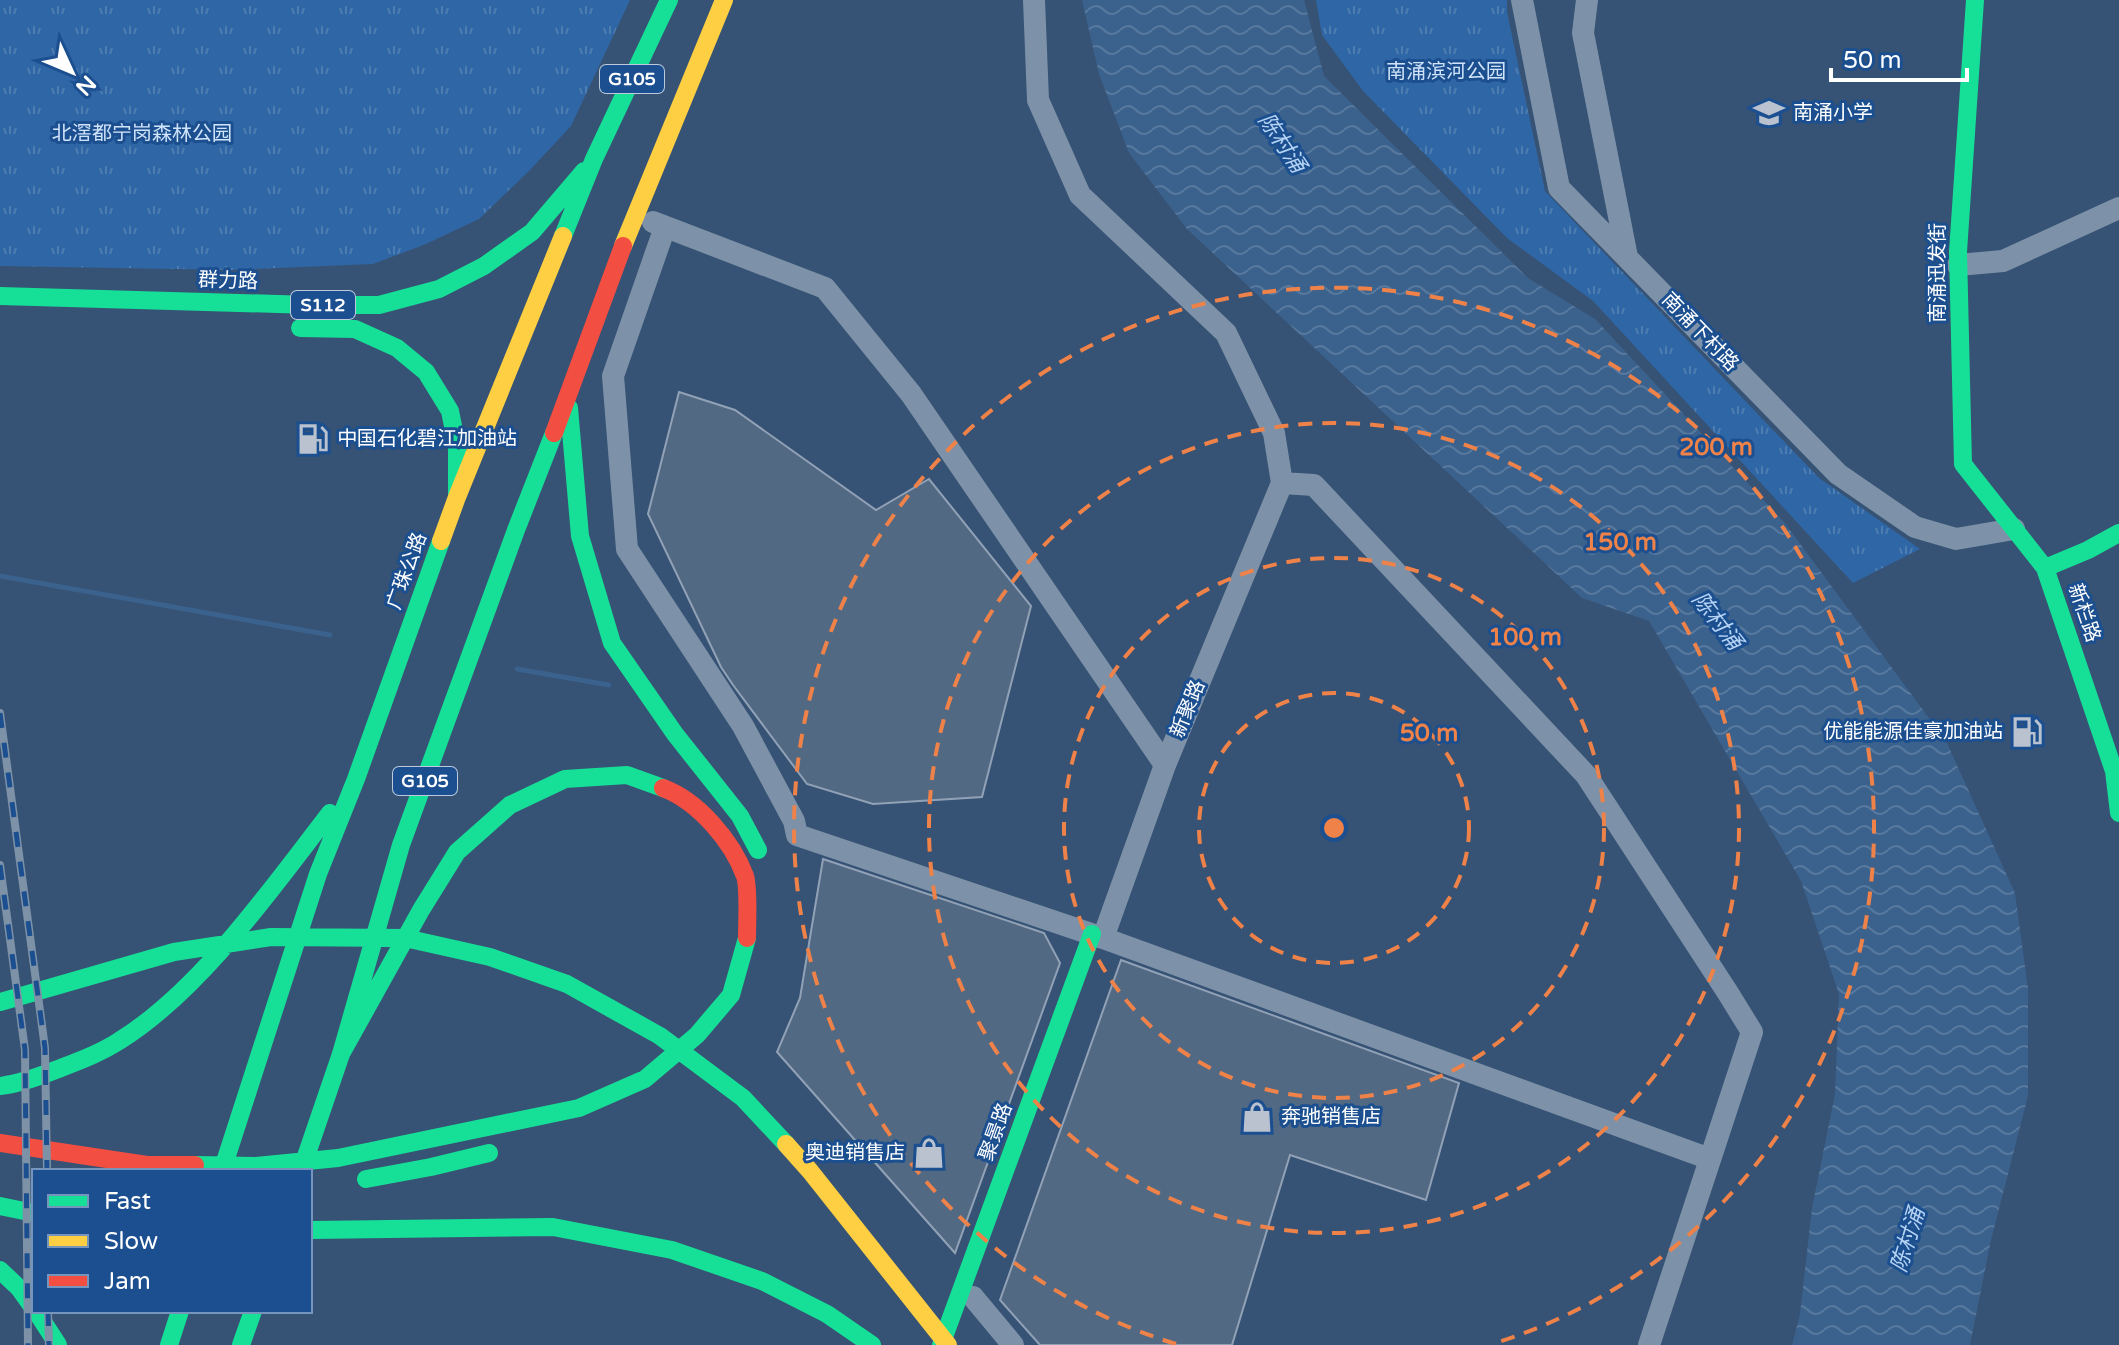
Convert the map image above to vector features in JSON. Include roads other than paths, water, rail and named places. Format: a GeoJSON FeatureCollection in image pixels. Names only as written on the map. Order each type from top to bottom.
{"type":"FeatureCollection","features":[{"type":"Feature","properties":{"kind":"main road","name":"广珠公路"},"geometry":{"type":"LineString","coordinates":[[223,1169],[318,874],[356,779],[457,497],[594,159],[669,0]]}},
{"type":"Feature","properties":{"kind":"main road","name":"G105"},"geometry":{"type":"LineString","coordinates":[[302,1169],[341,1054],[401,845],[636,215],[724,0]]}},
{"type":"Feature","properties":{"kind":"main road","name":"南涌迅发街"},"geometry":{"type":"LineString","coordinates":[[1975,0],[1958,265],[1963,464],[2014,529]]}},
{"type":"Feature","properties":{"kind":"main road","name":"群力路"},"geometry":{"type":"LineString","coordinates":[[0,296],[379,305],[439,289],[484,266],[532,232],[594,159]]}},
{"type":"Feature","properties":{"kind":"main road","name":"S112"},"geometry":{"type":"LineString","coordinates":[[278,327],[355,329],[397,348],[426,372],[450,411],[457,446],[457,497]]}},
{"type":"Feature","properties":{"kind":"main road"},"geometry":{"type":"LineString","coordinates":[[568,397],[580,536],[612,643],[675,734],[740,816],[770,871]]}},
{"type":"Feature","properties":{"kind":"main road","name":"新栏路"},"geometry":{"type":"LineString","coordinates":[[2014,529],[2045,568],[2117,772],[2119,813]]}},
{"type":"Feature","properties":{"kind":"main road"},"geometry":{"type":"LineString","coordinates":[[2045,568],[2119,533]]}},
{"type":"Feature","properties":{"kind":"main road"},"geometry":{"type":"LineString","coordinates":[[8,1145],[147,1165],[256,1166],[338,1158],[579,1108],[645,1079],[697,1035],[731,995],[747,937],[746,878],[721,831],[677,793],[627,775],[565,779],[510,805],[457,852],[341,1054]]}},
{"type":"Feature","properties":{"kind":"main road"},"geometry":{"type":"LineString","coordinates":[[0,1086],[17,1084],[74,1064],[128,1036],[181,993],[258,905],[356,779]]}},
{"type":"Feature","properties":{"kind":"main road","name":"聚景路"},"geometry":{"type":"LineString","coordinates":[[956,1345],[1097,936]]}},
{"type":"Feature","properties":{"kind":"main road","name":"聚景路"},"geometry":{"type":"LineString","coordinates":[[941,1345],[1097,936]]}},
{"type":"Feature","properties":{"kind":"main road"},"geometry":{"type":"LineString","coordinates":[[0,1002],[174,952],[271,937],[405,938],[490,957],[567,984],[660,1036],[743,1098],[810,1171],[948,1345]]}},
{"type":"Feature","properties":{"kind":"main road"},"geometry":{"type":"LineString","coordinates":[[680,1081],[714,1052]]}},
{"type":"Feature","properties":{"kind":"main road"},"geometry":{"type":"LineString","coordinates":[[350,1181],[431,1167],[502,1150]]}},
{"type":"Feature","properties":{"kind":"main road"},"geometry":{"type":"LineString","coordinates":[[0,1206],[27,1212]]}},
{"type":"Feature","properties":{"kind":"main road"},"geometry":{"type":"LineString","coordinates":[[312,1230],[553,1227],[672,1250],[762,1281],[827,1314],[872,1345]]}},
{"type":"Feature","properties":{"kind":"main road"},"geometry":{"type":"LineString","coordinates":[[0,1270],[32,1306]]}},
{"type":"Feature","properties":{"kind":"main road"},"geometry":{"type":"LineString","coordinates":[[37,1313],[58,1345]]}},
{"type":"Feature","properties":{"kind":"main road"},"geometry":{"type":"LineString","coordinates":[[169,1345],[179,1313]]}},
{"type":"Feature","properties":{"kind":"main road"},"geometry":{"type":"LineString","coordinates":[[241,1345],[252,1313]]}},
{"type":"Feature","properties":{"kind":"street"},"geometry":{"type":"LineString","coordinates":[[1034,0],[1038,100],[1080,195],[1226,333],[1274,433],[1282,483],[1314,485],[1586,775],[1752,1032],[1649,1345]]}},
{"type":"Feature","properties":{"kind":"street","name":"南涌下村路"},"geometry":{"type":"LineString","coordinates":[[1522,0],[1559,188],[1838,474],[1915,527],[1956,539],[2014,529]]}},
{"type":"Feature","properties":{"kind":"street"},"geometry":{"type":"LineString","coordinates":[[1587,0],[1583,33],[1627,257]]}},
{"type":"Feature","properties":{"kind":"street"},"geometry":{"type":"LineString","coordinates":[[1958,265],[2003,261],[2119,208]]}},
{"type":"Feature","properties":{"kind":"street"},"geometry":{"type":"LineString","coordinates":[[636,215],[825,288],[911,394],[1165,765]]}},
{"type":"Feature","properties":{"kind":"street"},"geometry":{"type":"LineString","coordinates":[[665,227],[613,376],[627,549],[743,726],[794,821],[797,835],[1097,936],[1710,1159]]}},
{"type":"Feature","properties":{"kind":"street","name":"新聚路"},"geometry":{"type":"LineString","coordinates":[[1097,936],[1282,483]]}},
{"type":"Feature","properties":{"kind":"street"},"geometry":{"type":"LineString","coordinates":[[973,1297],[1013,1345]]}},
{"type":"Feature","properties":{"kind":"water","name":"陈村涌"},"geometry":{"type":"Polygon","coordinates":[[[1082,0],[1304,0],[1324,76],[1528,278],[1595,319],[1784,522],[1946,741],[2015,893],[2028,989],[2028,1096],[1991,1240],[1970,1345],[1792,1345],[1800,1314],[1812,1208],[1835,1094],[1839,994],[1801,881],[1649,621],[1582,598],[1187,229],[1129,153],[1099,74],[1082,0]]]}},
{"type":"Feature","properties":{"kind":"waterway"},"geometry":{"type":"LineString","coordinates":[[0,576],[330,635]]}},
{"type":"Feature","properties":{"kind":"waterway"},"geometry":{"type":"LineString","coordinates":[[517,669],[609,685]]}},
{"type":"Feature","properties":{"kind":"railway"},"geometry":{"type":"LineString","coordinates":[[0,713],[45,1048],[47,1169]]}},
{"type":"Feature","properties":{"kind":"railway"},"geometry":{"type":"LineString","coordinates":[[0,865],[25,1050],[28,1345]]}},
{"type":"Feature","properties":{"kind":"railway"},"geometry":{"type":"LineString","coordinates":[[48,1313],[49,1345]]}},
{"type":"Feature","properties":{"kind":"place","name":"南涌小学"},"geometry":{"type":"Point","coordinates":[1769,113]}},
{"type":"Feature","properties":{"kind":"place","name":"中国石化碧江加油站"},"geometry":{"type":"Point","coordinates":[313,439]}},
{"type":"Feature","properties":{"kind":"place","name":"优能能源佳豪加油站"},"geometry":{"type":"Point","coordinates":[2027,732]}},
{"type":"Feature","properties":{"kind":"place","name":"奔驰销售店"},"geometry":{"type":"Point","coordinates":[1257,1117]}},
{"type":"Feature","properties":{"kind":"place","name":"奥迪销售店"},"geometry":{"type":"Point","coordinates":[929,1153]}},
{"type":"Feature","properties":{"kind":"park label","name":"南涌滨河公园"},"geometry":{"type":"Point","coordinates":[1446,72]}},
{"type":"Feature","properties":{"kind":"park label","name":"北滘都宁岗森林公园"},"geometry":{"type":"Point","coordinates":[142,134]}}]}
